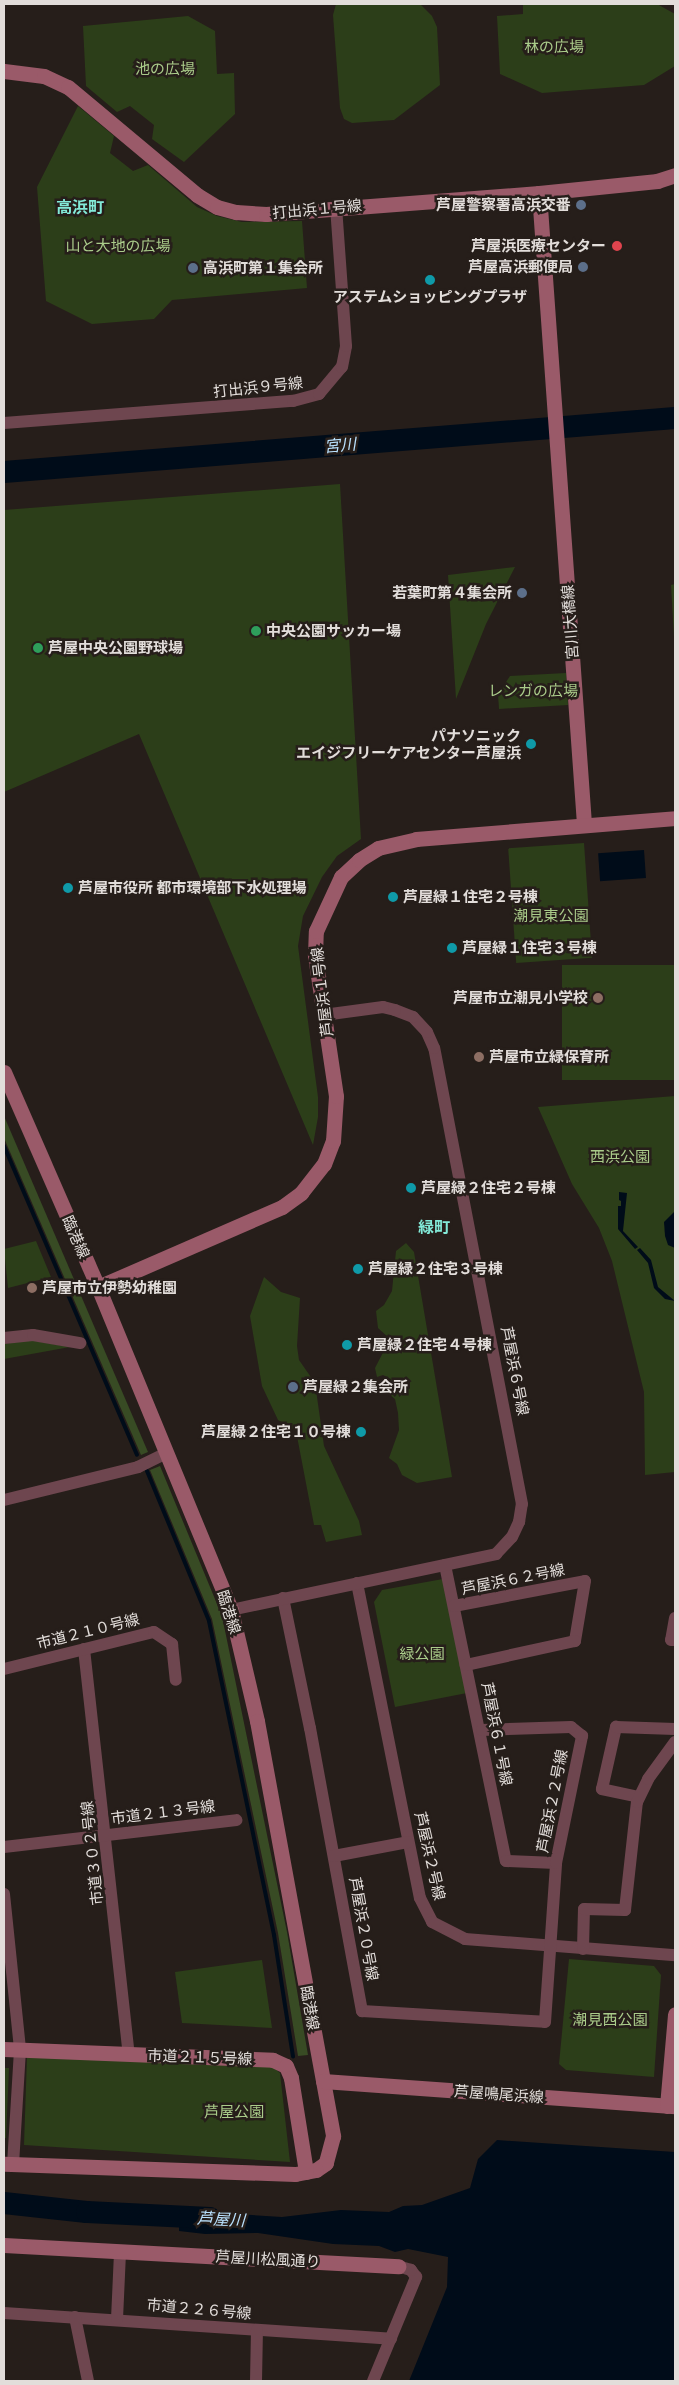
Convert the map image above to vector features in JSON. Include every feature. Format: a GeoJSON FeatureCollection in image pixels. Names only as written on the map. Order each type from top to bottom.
{"type":"FeatureCollection","features":[{"type":"Feature","properties":{"kind":"street","name":"打出浜１号線"},"geometry":{"type":"LineString","coordinates":[[4,71],[44,76],[68,87],[197,195],[217,207],[266,214],[336,207],[539,193],[657,181],[675,175]]}},
{"type":"Feature","properties":{"kind":"street","name":"宮川大橋線"},"geometry":{"type":"LineString","coordinates":[[539,193],[584,824]]}},
{"type":"Feature","properties":{"kind":"street","name":"打出浜９号線"},"geometry":{"type":"LineString","coordinates":[[4,423],[293,401],[320,394],[342,367],[346,346],[336,207]]}},
{"type":"Feature","properties":{"kind":"street","name":"芦屋浜１号線"},"geometry":{"type":"LineString","coordinates":[[98,1287],[282,1207],[313,1180],[333,1141],[336,1117],[315,955],[316,931],[341,877],[359,860],[378,848],[416,839],[675,818]]}},
{"type":"Feature","properties":{"kind":"street","name":"芦屋浜６号線"},"geometry":{"type":"LineString","coordinates":[[231,1610],[496,1554],[512,1538],[520,1522],[522,1504],[438,1062],[427,1032],[413,1017],[383,1007],[324,1016]]}},
{"type":"Feature","properties":{"kind":"street","name":"臨港線"},"geometry":{"type":"LineString","coordinates":[[4,1072],[98,1287],[231,1610],[257,1721],[333,2136],[331,2151],[326,2163],[306,2172]]}},
{"type":"Feature","properties":{"kind":"street"},"geometry":{"type":"LineString","coordinates":[[4,1338],[33,1335],[80,1343]]}},
{"type":"Feature","properties":{"kind":"street"},"geometry":{"type":"LineString","coordinates":[[4,1500],[138,1467],[167,1453]]}},
{"type":"Feature","properties":{"kind":"street","name":"芦屋浜６１号線"},"geometry":{"type":"LineString","coordinates":[[445,1565],[482,1730],[506,1861],[556,1863]]}},
{"type":"Feature","properties":{"kind":"street","name":"芦屋浜６２号線"},"geometry":{"type":"LineString","coordinates":[[454,1606],[585,1581],[575,1641],[466,1665]]}},
{"type":"Feature","properties":{"kind":"street","name":"芦屋浜２号線"},"geometry":{"type":"LineString","coordinates":[[357,1583],[420,1898],[432,1922],[442,1929],[465,1938],[675,1956]]}},
{"type":"Feature","properties":{"kind":"street","name":"芦屋浜２０号線"},"geometry":{"type":"LineString","coordinates":[[282,1598],[334,1856],[362,2011],[545,2022],[550,1946]]}},
{"type":"Feature","properties":{"kind":"street"},"geometry":{"type":"LineString","coordinates":[[675,1618],[671,1640],[675,1640]]}},
{"type":"Feature","properties":{"kind":"street","name":"市道２１０号線"},"geometry":{"type":"LineString","coordinates":[[4,1669],[154,1632],[172,1644],[176,1680]]}},
{"type":"Feature","properties":{"kind":"street","name":"市道３０２号線"},"geometry":{"type":"LineString","coordinates":[[84,1649],[107,1836],[128,2055]]}},
{"type":"Feature","properties":{"kind":"street"},"geometry":{"type":"LineString","coordinates":[[639,1797],[602,1789],[616,1726],[675,1729]]}},
{"type":"Feature","properties":{"kind":"street","name":"芦屋浜２２号線"},"geometry":{"type":"LineString","coordinates":[[482,1730],[571,1727],[582,1736],[556,1863],[550,1946]]}},
{"type":"Feature","properties":{"kind":"street"},"geometry":{"type":"LineString","coordinates":[[583,1949],[584,1909],[625,1910],[631,1836],[639,1797],[648,1779],[675,1742]]}},
{"type":"Feature","properties":{"kind":"street","name":"市道２１３号線"},"geometry":{"type":"LineString","coordinates":[[4,1847],[236,1820]]}},
{"type":"Feature","properties":{"kind":"street"},"geometry":{"type":"LineString","coordinates":[[334,1856],[408,1842]]}},
{"type":"Feature","properties":{"kind":"street"},"geometry":{"type":"LineString","coordinates":[[4,1894],[20,2050],[8,2164],[306,2172]]}},
{"type":"Feature","properties":{"kind":"street"},"geometry":{"type":"LineString","coordinates":[[671,2106],[675,2014]]}},
{"type":"Feature","properties":{"kind":"street","name":"市道２１５号線"},"geometry":{"type":"LineString","coordinates":[[4,2049],[273,2060],[286,2066],[291,2078],[306,2172]]}},
{"type":"Feature","properties":{"kind":"street","name":"芦屋鳴尾浜線"},"geometry":{"type":"LineString","coordinates":[[323,2081],[671,2106]]}},
{"type":"Feature","properties":{"kind":"street","name":"芦屋川松風通り"},"geometry":{"type":"LineString","coordinates":[[4,2245],[398,2266],[411,2270],[416,2276],[373,2381]]}},
{"type":"Feature","properties":{"kind":"street"},"geometry":{"type":"LineString","coordinates":[[117,2319],[120,2252]]}},
{"type":"Feature","properties":{"kind":"street","name":"市道２２６号線"},"geometry":{"type":"LineString","coordinates":[[4,2313],[117,2319],[391,2339]]}},
{"type":"Feature","properties":{"kind":"street"},"geometry":{"type":"LineString","coordinates":[[75,2317],[88,2381]]}},
{"type":"Feature","properties":{"kind":"street"},"geometry":{"type":"LineString","coordinates":[[256,2381],[257,2330]]}},
{"type":"Feature","properties":{"kind":"green space"},"geometry":{"type":"Polygon","coordinates":[[[336,4],[420,4],[432,16],[437,27],[440,85],[394,120],[352,123],[344,119],[340,108],[333,15],[336,4]]]}},
{"type":"Feature","properties":{"kind":"green space","name":"林の広場"},"geometry":{"type":"Polygon","coordinates":[[[523,4],[657,4],[675,14],[675,66],[644,85],[542,93],[500,74],[497,16],[523,14],[523,4]]]}},
{"type":"Feature","properties":{"kind":"green space","name":"池の広場"},"geometry":{"type":"Polygon","coordinates":[[[188,16],[215,31],[217,74],[234,73],[235,114],[184,162],[152,139],[154,125],[130,106],[117,112],[86,86],[83,26],[188,16]]]}},
{"type":"Feature","properties":{"kind":"green space","name":"山と大地の広場"},"geometry":{"type":"Polygon","coordinates":[[[78,106],[114,136],[110,153],[133,171],[148,165],[197,207],[217,216],[242,222],[302,221],[307,288],[172,300],[154,319],[92,324],[46,301],[37,187],[78,106]]]}},
{"type":"Feature","properties":{"kind":"green space"},"geometry":{"type":"Polygon","coordinates":[[[340,484],[361,839],[337,856],[322,877],[303,916],[298,946],[318,1097],[318,1117],[313,1145],[139,734],[4,792],[4,510],[340,484]]]}},
{"type":"Feature","properties":{"kind":"green space"},"geometry":{"type":"Polygon","coordinates":[[[515,567],[486,624],[456,699],[448,575],[515,567]]]}},
{"type":"Feature","properties":{"kind":"green space"},"geometry":{"type":"Polygon","coordinates":[[[675,584],[675,654],[671,585],[675,584]]]}},
{"type":"Feature","properties":{"kind":"green space","name":"レンガの広場"},"geometry":{"type":"Polygon","coordinates":[[[566,673],[568,705],[499,709],[498,694],[510,676],[566,673]]]}},
{"type":"Feature","properties":{"kind":"green space","name":"潮見東公園"},"geometry":{"type":"Polygon","coordinates":[[[584,843],[592,958],[516,963],[508,848],[584,843]]]}},
{"type":"Feature","properties":{"kind":"green space"},"geometry":{"type":"Polygon","coordinates":[[[562,965],[675,965],[675,1080],[562,1080],[562,965]]]}},
{"type":"Feature","properties":{"kind":"green space","name":"西浜公園"},"geometry":{"type":"Polygon","coordinates":[[[675,1096],[675,1472],[645,1475],[644,1392],[612,1261],[599,1228],[572,1184],[538,1107],[675,1096]]]}},
{"type":"Feature","properties":{"kind":"green space"},"geometry":{"type":"Polygon","coordinates":[[[4,1116],[148,1452],[141,1455],[4,1138],[4,1116]]]}},
{"type":"Feature","properties":{"kind":"green space"},"geometry":{"type":"Polygon","coordinates":[[[36,1241],[51,1277],[8,1288],[4,1249],[36,1241]]]}},
{"type":"Feature","properties":{"kind":"green space"},"geometry":{"type":"Polygon","coordinates":[[[406,1243],[414,1252],[452,1477],[417,1483],[402,1475],[397,1464],[389,1458],[399,1430],[398,1413],[395,1399],[389,1394],[391,1379],[383,1375],[377,1377],[375,1368],[390,1339],[378,1328],[376,1311],[384,1305],[392,1291],[396,1251],[406,1243]]]}},
{"type":"Feature","properties":{"kind":"green space"},"geometry":{"type":"Polygon","coordinates":[[[264,1277],[281,1292],[300,1298],[297,1346],[299,1360],[315,1383],[324,1446],[359,1521],[362,1535],[326,1542],[321,1525],[314,1525],[296,1431],[278,1420],[262,1386],[250,1316],[264,1277]]]}},
{"type":"Feature","properties":{"kind":"green space"},"geometry":{"type":"Polygon","coordinates":[[[29,1340],[70,1347],[4,1359],[4,1344],[29,1340]]]}},
{"type":"Feature","properties":{"kind":"green space"},"geometry":{"type":"Polygon","coordinates":[[[160,1466],[222,1616],[287,1932],[308,2055],[298,2056],[278,1933],[212,1619],[150,1470],[160,1466]]]}},
{"type":"Feature","properties":{"kind":"green space","name":"緑公園"},"geometry":{"type":"Polygon","coordinates":[[[443,1579],[467,1693],[395,1707],[374,1602],[382,1590],[443,1579]]]}},
{"type":"Feature","properties":{"kind":"green space","name":"潮見西公園"},"geometry":{"type":"Polygon","coordinates":[[[569,1959],[654,1966],[661,1975],[654,2077],[566,2070],[559,2064],[569,1959]]]}},
{"type":"Feature","properties":{"kind":"green space"},"geometry":{"type":"Polygon","coordinates":[[[262,1960],[272,2028],[182,2023],[175,1972],[262,1960]]]}},
{"type":"Feature","properties":{"kind":"green space","name":"芦屋公園"},"geometry":{"type":"Polygon","coordinates":[[[27,2057],[273,2067],[280,2073],[290,2162],[24,2145],[27,2057]]]}},
{"type":"Feature","properties":{"kind":"green space"},"geometry":{"type":"Polygon","coordinates":[[[4,2068],[9,2068],[6,2138],[4,2138],[4,2068]]]}},
{"type":"Feature","properties":{"kind":"water"},"geometry":{"type":"Polygon","coordinates":[[[644,850],[646,878],[600,881],[598,853],[644,850]]]}},
{"type":"Feature","properties":{"kind":"water"},"geometry":{"type":"Polygon","coordinates":[[[619,1192],[627,1193],[623,1231],[638,1247],[635,1249],[618,1229],[618,1206],[621,1206],[619,1192]]]}},
{"type":"Feature","properties":{"kind":"water"},"geometry":{"type":"Polygon","coordinates":[[[675,1211],[675,1248],[668,1245],[664,1222],[675,1211]]]}},
{"type":"Feature","properties":{"kind":"water"},"geometry":{"type":"Polygon","coordinates":[[[640,1248],[651,1260],[658,1287],[675,1301],[665,1299],[654,1288],[648,1263],[637,1250],[640,1248]]]}},
{"type":"Feature","properties":{"kind":"water"},"geometry":{"type":"Polygon","coordinates":[[[497,2140],[675,2152],[675,2381],[409,2381],[447,2287],[448,2257],[408,2249],[395,2252],[379,2246],[333,2244],[258,2233],[205,2234],[179,2231],[179,2215],[192,2211],[282,2217],[341,2210],[389,2212],[403,2206],[422,2205],[470,2188],[478,2159],[497,2140]]]}},
{"type":"Feature","properties":{"kind":"waterway","name":"宮川"},"geometry":{"type":"LineString","coordinates":[[4,472],[675,418]]}},
{"type":"Feature","properties":{"kind":"waterway"},"geometry":{"type":"LineString","coordinates":[[4,1146],[137,1455]]}},
{"type":"Feature","properties":{"kind":"waterway"},"geometry":{"type":"LineString","coordinates":[[147,1471],[209,1621],[274,1935],[293,2057]]}},
{"type":"Feature","properties":{"kind":"waterway","name":"芦屋川"},"geometry":{"type":"LineString","coordinates":[[4,2203],[87,2212],[210,2218]]}},
{"type":"Feature","properties":{"kind":"place","name":"芦屋警察署高浜交番"},"geometry":{"type":"Point","coordinates":[581,205]}},
{"type":"Feature","properties":{"kind":"place","name":"芦屋浜医療センター"},"geometry":{"type":"Point","coordinates":[617,246]}},
{"type":"Feature","properties":{"kind":"place","name":"芦屋高浜郵便局"},"geometry":{"type":"Point","coordinates":[583,267]}},
{"type":"Feature","properties":{"kind":"place","name":"高浜町第１集会所"},"geometry":{"type":"Point","coordinates":[193,268]}},
{"type":"Feature","properties":{"kind":"place","name":"アステムショッピングプラザ"},"geometry":{"type":"Point","coordinates":[430,280]}},
{"type":"Feature","properties":{"kind":"place","name":"若葉町第４集会所"},"geometry":{"type":"Point","coordinates":[522,593]}},
{"type":"Feature","properties":{"kind":"place","name":"中央公園サッカー場"},"geometry":{"type":"Point","coordinates":[256,631]}},
{"type":"Feature","properties":{"kind":"place","name":"芦屋中央公園野球場"},"geometry":{"type":"Point","coordinates":[38,648]}},
{"type":"Feature","properties":{"kind":"place","name":"パナソニック エイジフリーケアセンター芦屋浜"},"geometry":{"type":"Point","coordinates":[531,744]}},
{"type":"Feature","properties":{"kind":"place","name":"芦屋市役所 都市環境部下水処理場"},"geometry":{"type":"Point","coordinates":[68,888]}},
{"type":"Feature","properties":{"kind":"place","name":"芦屋緑１住宅２号棟"},"geometry":{"type":"Point","coordinates":[393,897]}},
{"type":"Feature","properties":{"kind":"place","name":"芦屋緑１住宅３号棟"},"geometry":{"type":"Point","coordinates":[452,948]}},
{"type":"Feature","properties":{"kind":"place","name":"芦屋市立潮見小学校"},"geometry":{"type":"Point","coordinates":[598,998]}},
{"type":"Feature","properties":{"kind":"place","name":"芦屋市立緑保育所"},"geometry":{"type":"Point","coordinates":[479,1057]}},
{"type":"Feature","properties":{"kind":"place","name":"芦屋緑２住宅２号棟"},"geometry":{"type":"Point","coordinates":[411,1188]}},
{"type":"Feature","properties":{"kind":"place","name":"芦屋緑２住宅３号棟"},"geometry":{"type":"Point","coordinates":[358,1269]}},
{"type":"Feature","properties":{"kind":"place","name":"芦屋市立伊勢幼稚園"},"geometry":{"type":"Point","coordinates":[32,1288]}},
{"type":"Feature","properties":{"kind":"place","name":"芦屋緑２住宅４号棟"},"geometry":{"type":"Point","coordinates":[347,1345]}},
{"type":"Feature","properties":{"kind":"place","name":"芦屋緑２集会所"},"geometry":{"type":"Point","coordinates":[293,1387]}},
{"type":"Feature","properties":{"kind":"place","name":"芦屋緑２住宅１０号棟"},"geometry":{"type":"Point","coordinates":[361,1432]}},
{"type":"Feature","properties":{"kind":"district","name":"高浜町"},"geometry":{"type":"Point","coordinates":[80,207]}},
{"type":"Feature","properties":{"kind":"district","name":"緑町"},"geometry":{"type":"Point","coordinates":[434,1227]}}]}
